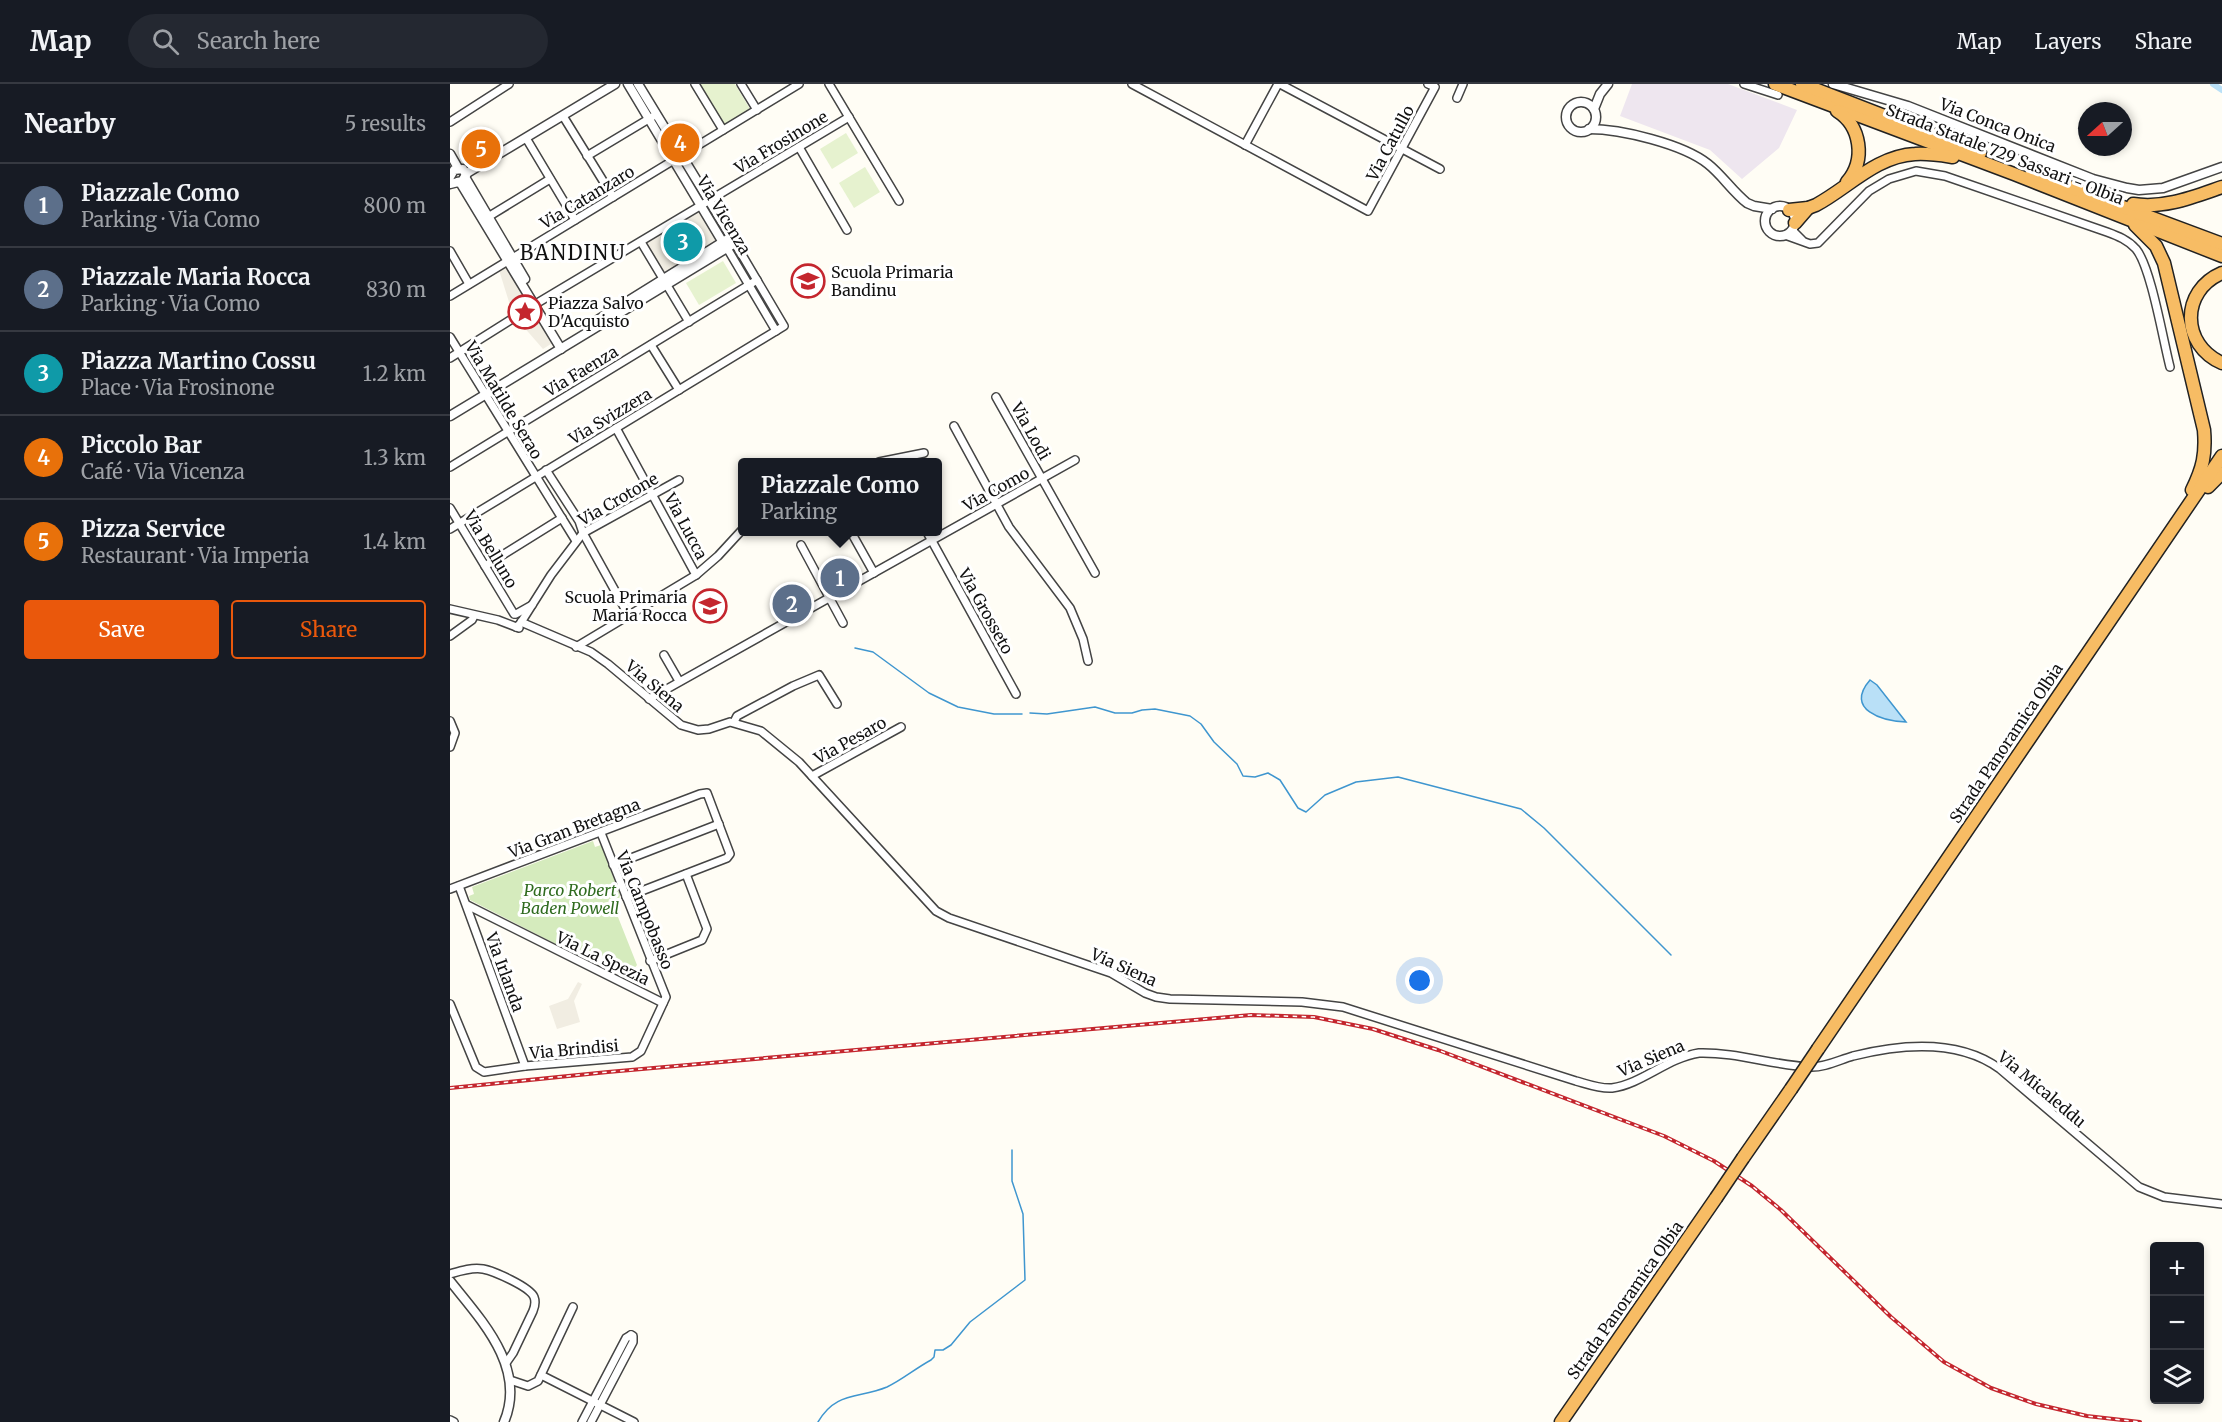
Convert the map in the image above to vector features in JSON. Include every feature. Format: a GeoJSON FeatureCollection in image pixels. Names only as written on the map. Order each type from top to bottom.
{"type":"FeatureCollection","features":[{"type":"Feature","properties":{"kind":"highway","name":"Strada Statale 729 Sassari - Olbia"},"geometry":{"type":"LineString","coordinates":[[1802,84],[2222,244]]}},
{"type":"Feature","properties":{"kind":"highway","name":"Strada Statale 729 Sassari - Olbia"},"geometry":{"type":"LineString","coordinates":[[1776,90],[1820,101],[2109,210],[2222,256]]}},
{"type":"Feature","properties":{"kind":"highway"},"geometry":{"type":"LineString","coordinates":[[1820,101],[1844,116],[1857,137],[1860,151],[1856,165],[1851,177],[1842,187]]}},
{"type":"Feature","properties":{"kind":"highway"},"geometry":{"type":"LineString","coordinates":[[1789,210],[1808,208],[1824,201],[1880,164],[1914,154],[1931,154],[1981,162]]}},
{"type":"Feature","properties":{"kind":"highway"},"geometry":{"type":"LineString","coordinates":[[2102,198],[2128,204],[2154,206],[2176,202],[2222,187]]}},
{"type":"Feature","properties":{"kind":"highway"},"geometry":{"type":"LineString","coordinates":[[1791,229],[1808,208]]}},
{"type":"Feature","properties":{"kind":"highway"},"geometry":{"type":"LineString","coordinates":[[2109,210],[2147,234],[2160,253],[2167,273],[2201,419],[2205,450],[2203,463],[2192,489],[2140,575]]}},
{"type":"Feature","properties":{"kind":"highway"},"geometry":{"type":"LineString","coordinates":[[2222,273],[2212,278],[2199,291],[2191,310],[2191,321],[2192,330],[2200,347],[2208,356],[2222,363]]}},
{"type":"Feature","properties":{"kind":"highway","name":"Strada Panoramica Olbia"},"geometry":{"type":"LineString","coordinates":[[1561,1422],[2222,456]]}},
{"type":"Feature","properties":{"kind":"highway"},"geometry":{"type":"LineString","coordinates":[[2158,549],[2170,537],[2212,482],[2222,473]]}},
{"type":"Feature","properties":{"kind":"street"},"geometry":{"type":"LineString","coordinates":[[450,122],[509,84]]}},
{"type":"Feature","properties":{"kind":"street"},"geometry":{"type":"LineString","coordinates":[[456,175],[605,84]]}},
{"type":"Feature","properties":{"kind":"street"},"geometry":{"type":"LineString","coordinates":[[456,175],[526,138],[615,84]]}},
{"type":"Feature","properties":{"kind":"street","name":"Via Vicenza"},"geometry":{"type":"LineString","coordinates":[[628,84],[652,116],[729,243],[757,280],[784,326]]}},
{"type":"Feature","properties":{"kind":"street","name":"Via Vicenza"},"geometry":{"type":"LineString","coordinates":[[638,84],[652,116]]}},
{"type":"Feature","properties":{"kind":"street"},"geometry":{"type":"LineString","coordinates":[[695,84],[723,130]]}},
{"type":"Feature","properties":{"kind":"street"},"geometry":{"type":"LineString","coordinates":[[741,84],[757,110]]}},
{"type":"Feature","properties":{"kind":"street","name":"Via Catanzaro"},"geometry":{"type":"LineString","coordinates":[[450,296],[757,110],[788,87],[800,84]]}},
{"type":"Feature","properties":{"kind":"street"},"geometry":{"type":"LineString","coordinates":[[829,84],[899,201]]}},
{"type":"Feature","properties":{"kind":"street"},"geometry":{"type":"LineString","coordinates":[[1132,84],[1245,145],[1279,84],[1440,169]]}},
{"type":"Feature","properties":{"kind":"street"},"geometry":{"type":"LineString","coordinates":[[1456,98],[1463,84]]}},
{"type":"Feature","properties":{"kind":"street"},"geometry":{"type":"LineString","coordinates":[[1589,129],[1600,94],[1608,84]]}},
{"type":"Feature","properties":{"kind":"street"},"geometry":{"type":"LineString","coordinates":[[1744,84],[1776,90]]}},
{"type":"Feature","properties":{"kind":"street","name":"Via Conca Onica"},"geometry":{"type":"LineString","coordinates":[[1833,84],[1908,106],[2093,179],[2127,188],[2139,190],[2163,188],[2222,167]]}},
{"type":"Feature","properties":{"kind":"street","name":"Via Catullo"},"geometry":{"type":"LineString","coordinates":[[1245,145],[1368,211],[1402,149],[1432,86]]}},
{"type":"Feature","properties":{"kind":"street"},"geometry":{"type":"LineString","coordinates":[[1600,94],[1570,107],[1567,120],[1576,130],[1609,129],[1697,156],[1713,168],[1738,196],[1754,206],[1772,233],[1791,229]]}},
{"type":"Feature","properties":{"kind":"street"},"geometry":{"type":"LineString","coordinates":[[1584,102],[1609,129]]}},
{"type":"Feature","properties":{"kind":"street"},"geometry":{"type":"LineString","coordinates":[[562,116],[613,197]]}},
{"type":"Feature","properties":{"kind":"street"},"geometry":{"type":"LineString","coordinates":[[588,156],[652,116]]}},
{"type":"Feature","properties":{"kind":"street","name":"Via Frosinone"},"geometry":{"type":"LineString","coordinates":[[450,358],[849,117]]}},
{"type":"Feature","properties":{"kind":"street"},"geometry":{"type":"LineString","coordinates":[[526,138],[575,220]]}},
{"type":"Feature","properties":{"kind":"street"},"geometry":{"type":"LineString","coordinates":[[799,147],[847,230]]}},
{"type":"Feature","properties":{"kind":"street"},"geometry":{"type":"LineString","coordinates":[[450,154],[461,184],[562,346]]}},
{"type":"Feature","properties":{"kind":"street"},"geometry":{"type":"LineString","coordinates":[[1791,229],[1804,242],[1818,243],[1869,191],[1900,174],[1916,171],[1927,172],[1985,189],[2107,232],[2120,237],[2135,248],[2145,268],[2170,367]]}},
{"type":"Feature","properties":{"kind":"street"},"geometry":{"type":"LineString","coordinates":[[456,175],[488,217],[510,260]]}},
{"type":"Feature","properties":{"kind":"street"},"geometry":{"type":"LineString","coordinates":[[488,217],[550,178]]}},
{"type":"Feature","properties":{"kind":"street"},"geometry":{"type":"LineString","coordinates":[[1754,206],[1772,209],[1782,207],[1789,210],[1794,216],[1791,229]]}},
{"type":"Feature","properties":{"kind":"street"},"geometry":{"type":"LineString","coordinates":[[1766,221],[1772,209]]}},
{"type":"Feature","properties":{"kind":"street"},"geometry":{"type":"LineString","coordinates":[[641,242],[689,322]]}},
{"type":"Feature","properties":{"kind":"street"},"geometry":{"type":"LineString","coordinates":[[450,410],[562,346],[729,243]]}},
{"type":"Feature","properties":{"kind":"street","name":"Via Vicenza"},"geometry":{"type":"LineString","coordinates":[[729,243],[748,285],[776,331]]}},
{"type":"Feature","properties":{"kind":"street"},"geometry":{"type":"LineString","coordinates":[[450,251],[469,285]]}},
{"type":"Feature","properties":{"kind":"street","name":"Via Faenza"},"geometry":{"type":"LineString","coordinates":[[450,466],[757,280]]}},
{"type":"Feature","properties":{"kind":"street","name":"Via Svizzera"},"geometry":{"type":"LineString","coordinates":[[450,529],[784,326]]}},
{"type":"Feature","properties":{"kind":"street","name":"Via Matilde Serao"},"geometry":{"type":"LineString","coordinates":[[450,337],[576,541]]}},
{"type":"Feature","properties":{"kind":"street"},"geometry":{"type":"LineString","coordinates":[[651,345],[679,390]]}},
{"type":"Feature","properties":{"kind":"street"},"geometry":{"type":"LineString","coordinates":[[450,416],[484,392]]}},
{"type":"Feature","properties":{"kind":"street","name":"Via Lodi"},"geometry":{"type":"LineString","coordinates":[[996,397],[1095,573]]}},
{"type":"Feature","properties":{"kind":"street"},"geometry":{"type":"LineString","coordinates":[[954,426],[996,505],[1022,547],[1070,608],[1083,639],[1088,661]]}},
{"type":"Feature","properties":{"kind":"street","name":"Via Lucca"},"geometry":{"type":"LineString","coordinates":[[616,428],[696,575]]}},
{"type":"Feature","properties":{"kind":"street"},"geometry":{"type":"LineString","coordinates":[[902,458],[924,453]]}},
{"type":"Feature","properties":{"kind":"street","name":"Via Como"},"geometry":{"type":"LineString","coordinates":[[942,535],[1075,460]]}},
{"type":"Feature","properties":{"kind":"street"},"geometry":{"type":"LineString","coordinates":[[546,470],[579,521],[583,533],[629,616]]}},
{"type":"Feature","properties":{"kind":"street","name":"Via Crotone"},"geometry":{"type":"LineString","coordinates":[[517,624],[583,533],[679,480]]}},
{"type":"Feature","properties":{"kind":"street","name":"Via Belluno"},"geometry":{"type":"LineString","coordinates":[[450,508],[509,605],[512,615],[508,622],[517,624]]}},
{"type":"Feature","properties":{"kind":"street"},"geometry":{"type":"LineString","coordinates":[[485,566],[562,518]]}},
{"type":"Feature","properties":{"kind":"street"},"geometry":{"type":"LineString","coordinates":[[576,647],[696,575],[738,534]]}},
{"type":"Feature","properties":{"kind":"street"},"geometry":{"type":"LineString","coordinates":[[854,536],[874,573]]}},
{"type":"Feature","properties":{"kind":"street","name":"Via Grosseto"},"geometry":{"type":"LineString","coordinates":[[930,536],[1016,694]]}},
{"type":"Feature","properties":{"kind":"street","name":"Via Como"},"geometry":{"type":"LineString","coordinates":[[649,699],[939,536]]}},
{"type":"Feature","properties":{"kind":"street"},"geometry":{"type":"LineString","coordinates":[[801,545],[843,623]]}},
{"type":"Feature","properties":{"kind":"street"},"geometry":{"type":"LineString","coordinates":[[530,608],[531,621],[542,633]]}},
{"type":"Feature","properties":{"kind":"street","name":"Via Crotone"},"geometry":{"type":"LineString","coordinates":[[512,615],[530,608]]}},
{"type":"Feature","properties":{"kind":"street","name":"Via Siena"},"geometry":{"type":"LineString","coordinates":[[450,609],[517,624],[591,652],[608,663],[673,721],[688,728],[709,729],[734,722],[761,731],[779,744],[812,776],[936,911],[949,918],[1111,973],[1145,993],[1170,999],[1302,1002],[1343,1007],[1603,1088],[1622,1086],[1682,1056],[1699,1053],[1793,1065]]}},
{"type":"Feature","properties":{"kind":"street"},"geometry":{"type":"LineString","coordinates":[[512,615],[517,624]]}},
{"type":"Feature","properties":{"kind":"street","name":"Via Siena"},"geometry":{"type":"LineString","coordinates":[[487,618],[512,615]]}},
{"type":"Feature","properties":{"kind":"street"},"geometry":{"type":"LineString","coordinates":[[450,636],[474,616]]}},
{"type":"Feature","properties":{"kind":"street"},"geometry":{"type":"LineString","coordinates":[[664,655],[679,681]]}},
{"type":"Feature","properties":{"kind":"street"},"geometry":{"type":"LineString","coordinates":[[734,722],[737,716],[819,675],[837,704]]}},
{"type":"Feature","properties":{"kind":"street"},"geometry":{"type":"LineString","coordinates":[[450,722],[455,734],[450,747]]}},
{"type":"Feature","properties":{"kind":"street","name":"Via Pesaro"},"geometry":{"type":"LineString","coordinates":[[812,776],[901,727]]}},
{"type":"Feature","properties":{"kind":"street","name":"Via Gran Bretagna"},"geometry":{"type":"LineString","coordinates":[[450,889],[700,794],[707,793],[719,824]]}},
{"type":"Feature","properties":{"kind":"street"},"geometry":{"type":"LineString","coordinates":[[613,865],[719,824],[730,854],[727,858],[626,897]]}},
{"type":"Feature","properties":{"kind":"street","name":"Via Campobasso"},"geometry":{"type":"LineString","coordinates":[[601,833],[664,1000]]}},
{"type":"Feature","properties":{"kind":"street"},"geometry":{"type":"LineString","coordinates":[[650,961],[702,940],[706,929],[686,874]]}},
{"type":"Feature","properties":{"kind":"street","name":"Via Irlanda"},"geometry":{"type":"LineString","coordinates":[[459,886],[525,1066]]}},
{"type":"Feature","properties":{"kind":"street","name":"Via La Spezia"},"geometry":{"type":"LineString","coordinates":[[467,905],[664,1000]]}},
{"type":"Feature","properties":{"kind":"street","name":"Via Brindisi"},"geometry":{"type":"LineString","coordinates":[[450,1005],[476,1067],[484,1072],[525,1066],[632,1058],[641,1051],[664,1000]]}},
{"type":"Feature","properties":{"kind":"street","name":"Via Micaleddu"},"geometry":{"type":"LineString","coordinates":[[1793,1065],[1820,1066],[1854,1056],[1907,1046],[1932,1047],[1981,1057],[2000,1069],[2139,1187],[2164,1197],[2222,1204]]}},
{"type":"Feature","properties":{"kind":"street"},"geometry":{"type":"LineString","coordinates":[[450,1274],[484,1269],[524,1287],[532,1294],[535,1305],[533,1311],[506,1363]]}},
{"type":"Feature","properties":{"kind":"street"},"geometry":{"type":"LineString","coordinates":[[450,1281],[482,1322],[506,1363],[512,1392],[504,1422]]}},
{"type":"Feature","properties":{"kind":"street"},"geometry":{"type":"LineString","coordinates":[[510,1380],[528,1386],[538,1381],[573,1307]]}},
{"type":"Feature","properties":{"kind":"street"},"geometry":{"type":"LineString","coordinates":[[582,1422],[596,1403],[633,1342],[631,1335],[626,1338],[596,1403],[591,1422]]}},
{"type":"Feature","properties":{"kind":"street"},"geometry":{"type":"LineString","coordinates":[[541,1375],[634,1422]]}},
{"type":"Feature","properties":{"kind":"shaded area"},"geometry":{"type":"Polygon","coordinates":[[[1632,84],[1728,84],[1797,110],[1779,148],[1742,179],[1710,150],[1620,116],[1632,84]]]}},
{"type":"Feature","properties":{"kind":"shaded area"},"geometry":{"type":"Polygon","coordinates":[[[700,211],[717,243],[664,275],[645,244],[700,211]]]}},
{"type":"Feature","properties":{"kind":"shaded area","name":"Piazza Salvo D'Acquisto"},"geometry":{"type":"Polygon","coordinates":[[[507,266],[554,342],[543,349],[522,325],[509,302],[499,270],[507,266]]]}},
{"type":"Feature","properties":{"kind":"shaded area"},"geometry":{"type":"Polygon","coordinates":[[[578,982],[582,984],[574,1001],[580,1022],[557,1029],[549,1006],[568,999],[578,982]]]}},
{"type":"Feature","properties":{"kind":"green space"},"geometry":{"type":"Polygon","coordinates":[[[699,84],[735,84],[750,109],[724,125],[699,84]]]}},
{"type":"Feature","properties":{"kind":"green space"},"geometry":{"type":"Polygon","coordinates":[[[846,133],[858,153],[832,169],[820,149],[846,133]]]}},
{"type":"Feature","properties":{"kind":"green space"},"geometry":{"type":"Polygon","coordinates":[[[865,167],[880,192],[854,208],[839,183],[865,167]]]}},
{"type":"Feature","properties":{"kind":"green space"},"geometry":{"type":"Polygon","coordinates":[[[723,261],[736,283],[699,305],[686,283],[723,261]]]}},
{"type":"Feature","properties":{"kind":"green space","name":"Parco Robert Baden Powell"},"geometry":{"type":"Polygon","coordinates":[[[593,841],[595,847],[601,845],[620,895],[616,912],[637,965],[633,970],[630,971],[593,951],[583,958],[470,900],[469,896],[474,894],[472,887],[593,841]]]}},
{"type":"Feature","properties":{"kind":"water"},"geometry":{"type":"Polygon","coordinates":[[[1870,680],[1877,685],[1906,722],[1878,716],[1864,706],[1861,699],[1863,690],[1870,680]]]}},
{"type":"Feature","properties":{"kind":"waterway"},"geometry":{"type":"LineString","coordinates":[[2213,84],[2222,90]]}},
{"type":"Feature","properties":{"kind":"waterway"},"geometry":{"type":"LineString","coordinates":[[855,648],[873,652],[929,693],[958,707],[994,714],[1022,714]]}},
{"type":"Feature","properties":{"kind":"waterway"},"geometry":{"type":"LineString","coordinates":[[1030,713],[1047,714],[1095,707],[1115,713],[1155,709],[1190,716],[1201,724],[1214,742],[1237,764],[1243,776],[1255,777],[1268,773],[1280,780],[1298,808],[1306,812],[1325,795],[1356,782],[1398,777],[1521,809],[1544,828],[1671,955]]}},
{"type":"Feature","properties":{"kind":"waterway"},"geometry":{"type":"LineString","coordinates":[[818,1422],[825,1412],[840,1400],[887,1387],[931,1360],[935,1350],[943,1350],[951,1345],[970,1322],[1025,1280],[1023,1214],[1012,1181],[1012,1150]]}},
{"type":"Feature","properties":{"kind":"railway"},"geometry":{"type":"LineString","coordinates":[[450,1088],[1251,1015],[1314,1017],[1373,1029],[1438,1050],[1664,1136],[1714,1161],[1752,1186],[1781,1210],[1891,1317],[1944,1362],[1991,1388],[2036,1404],[2087,1416],[2140,1422]]}},
{"type":"Feature","properties":{"kind":"place","name":"Piccolo Bar"},"geometry":{"type":"Point","coordinates":[680,143]}},
{"type":"Feature","properties":{"kind":"place","name":"Pizza Service"},"geometry":{"type":"Point","coordinates":[481,149]}},
{"type":"Feature","properties":{"kind":"place","name":"Piazza Martino Cossu"},"geometry":{"type":"Point","coordinates":[683,242]}},
{"type":"Feature","properties":{"kind":"place","name":"Scuola Primaria Bandinu"},"geometry":{"type":"Point","coordinates":[808,281]}},
{"type":"Feature","properties":{"kind":"place","name":"Piazza Salvo D'Acquisto"},"geometry":{"type":"Point","coordinates":[525,312]}},
{"type":"Feature","properties":{"kind":"place","name":"Piazzale Como"},"geometry":{"type":"Point","coordinates":[840,578]}},
{"type":"Feature","properties":{"kind":"place","name":"Piazzale Maria Rocca"},"geometry":{"type":"Point","coordinates":[792,604]}},
{"type":"Feature","properties":{"kind":"place","name":"Scuola Primaria Maria Rocca"},"geometry":{"type":"Point","coordinates":[710,606]}},
{"type":"Feature","properties":{"kind":"district","name":"BANDINU"},"geometry":{"type":"Point","coordinates":[573,253]}}]}
